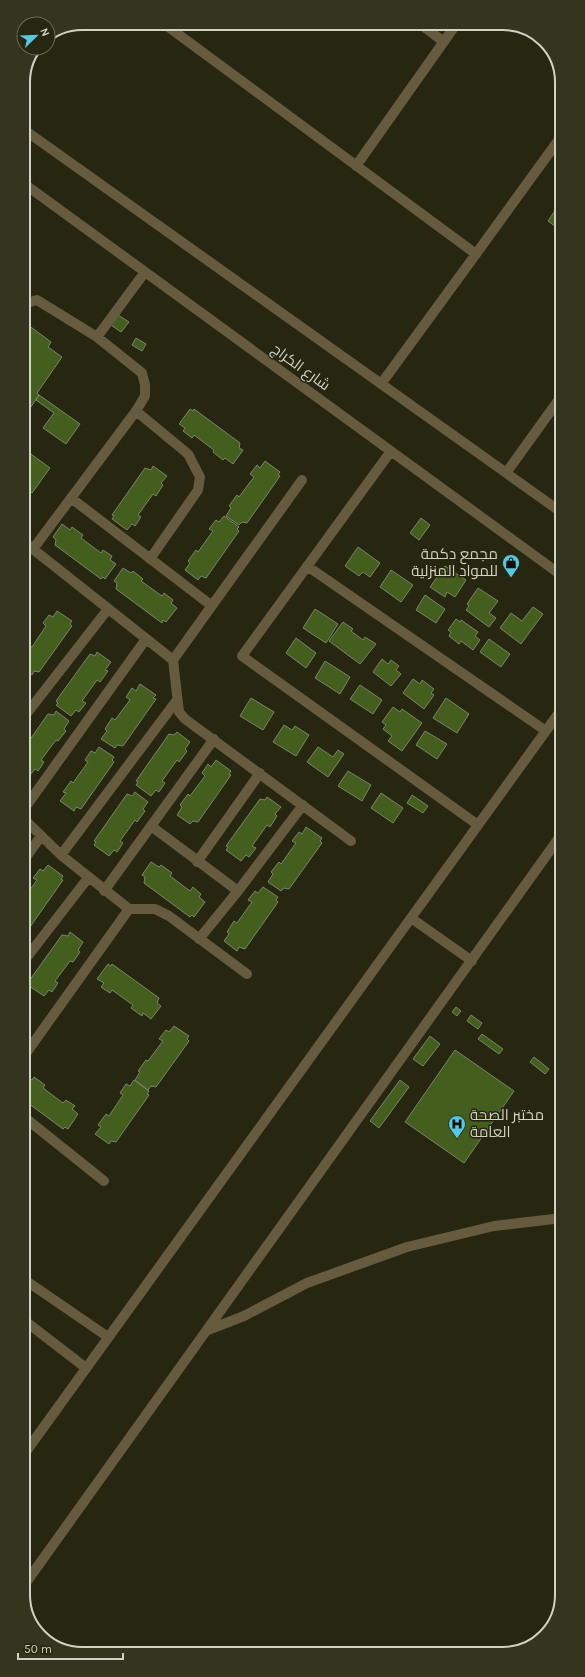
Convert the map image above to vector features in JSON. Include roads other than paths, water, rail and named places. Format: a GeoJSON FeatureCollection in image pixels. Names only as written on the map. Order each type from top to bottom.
{"type":"FeatureCollection","features":[{"type":"Feature","properties":{"kind":"street"},"geometry":{"type":"LineString","coordinates":[[172,30],[476,254]]}},
{"type":"Feature","properties":{"kind":"street"},"geometry":{"type":"LineString","coordinates":[[428,30],[444,42]]}},
{"type":"Feature","properties":{"kind":"street"},"geometry":{"type":"LineString","coordinates":[[356,166],[452,30]]}},
{"type":"Feature","properties":{"kind":"street"},"geometry":{"type":"LineString","coordinates":[[30,133],[555,508]]}},
{"type":"Feature","properties":{"kind":"street"},"geometry":{"type":"LineString","coordinates":[[381,384],[555,145]]}},
{"type":"Feature","properties":{"kind":"street","name":"شارع الكراج"},"geometry":{"type":"LineString","coordinates":[[30,188],[555,571]]}},
{"type":"Feature","properties":{"kind":"street"},"geometry":{"type":"LineString","coordinates":[[97,337],[145,272]]}},
{"type":"Feature","properties":{"kind":"street"},"geometry":{"type":"LineString","coordinates":[[30,302],[37,300],[97,337],[142,373],[145,385],[145,396],[136,411],[33,549]]}},
{"type":"Feature","properties":{"kind":"street"},"geometry":{"type":"LineString","coordinates":[[506,473],[555,405]]}},
{"type":"Feature","properties":{"kind":"street"},"geometry":{"type":"LineString","coordinates":[[136,411],[188,454],[200,477],[198,490],[150,558]]}},
{"type":"Feature","properties":{"kind":"street"},"geometry":{"type":"LineString","coordinates":[[391,451],[242,656],[478,825]]}},
{"type":"Feature","properties":{"kind":"street"},"geometry":{"type":"LineString","coordinates":[[302,480],[173,660],[177,700],[179,712],[185,719],[351,841]]}},
{"type":"Feature","properties":{"kind":"street"},"geometry":{"type":"LineString","coordinates":[[71,498],[212,606]]}},
{"type":"Feature","properties":{"kind":"street"},"geometry":{"type":"LineString","coordinates":[[30,547],[173,660]]}},
{"type":"Feature","properties":{"kind":"street"},"geometry":{"type":"LineString","coordinates":[[307,566],[546,731]]}},
{"type":"Feature","properties":{"kind":"street"},"geometry":{"type":"LineString","coordinates":[[30,709],[108,609]]}},
{"type":"Feature","properties":{"kind":"street"},"geometry":{"type":"LineString","coordinates":[[30,801],[146,639]]}},
{"type":"Feature","properties":{"kind":"street"},"geometry":{"type":"LineString","coordinates":[[61,855],[177,700]]}},
{"type":"Feature","properties":{"kind":"street"},"geometry":{"type":"LineString","coordinates":[[30,1446],[555,718]]}},
{"type":"Feature","properties":{"kind":"street"},"geometry":{"type":"LineString","coordinates":[[104,891],[214,739]]}},
{"type":"Feature","properties":{"kind":"street"},"geometry":{"type":"LineString","coordinates":[[197,862],[260,773]]}},
{"type":"Feature","properties":{"kind":"street"},"geometry":{"type":"LineString","coordinates":[[199,939],[238,891],[303,805]]}},
{"type":"Feature","properties":{"kind":"street"},"geometry":{"type":"LineString","coordinates":[[30,825],[61,855],[88,878],[129,909],[155,909],[169,916],[247,974]]}},
{"type":"Feature","properties":{"kind":"street"},"geometry":{"type":"LineString","coordinates":[[151,826],[197,862],[238,891]]}},
{"type":"Feature","properties":{"kind":"street"},"geometry":{"type":"LineString","coordinates":[[30,852],[41,836]]}},
{"type":"Feature","properties":{"kind":"street"},"geometry":{"type":"LineString","coordinates":[[30,1577],[555,843]]}},
{"type":"Feature","properties":{"kind":"street"},"geometry":{"type":"LineString","coordinates":[[30,953],[88,878]]}},
{"type":"Feature","properties":{"kind":"street"},"geometry":{"type":"LineString","coordinates":[[30,1048],[129,909]]}},
{"type":"Feature","properties":{"kind":"street"},"geometry":{"type":"LineString","coordinates":[[411,918],[472,961]]}},
{"type":"Feature","properties":{"kind":"street"},"geometry":{"type":"LineString","coordinates":[[30,1122],[104,1181]]}},
{"type":"Feature","properties":{"kind":"street"},"geometry":{"type":"LineString","coordinates":[[208,1330],[244,1316],[307,1284],[407,1247],[494,1226],[555,1219]]}},
{"type":"Feature","properties":{"kind":"street"},"geometry":{"type":"LineString","coordinates":[[30,1283],[108,1337]]}},
{"type":"Feature","properties":{"kind":"street"},"geometry":{"type":"LineString","coordinates":[[30,1325],[86,1368]]}},
{"type":"Feature","properties":{"kind":"place","name":"مجمع دكمة للمواد المنزلية"},"geometry":{"type":"Point","coordinates":[511,578]}},
{"type":"Feature","properties":{"kind":"place","name":"مختبر الصحة العامة"},"geometry":{"type":"Point","coordinates":[457,1139]}}]}
